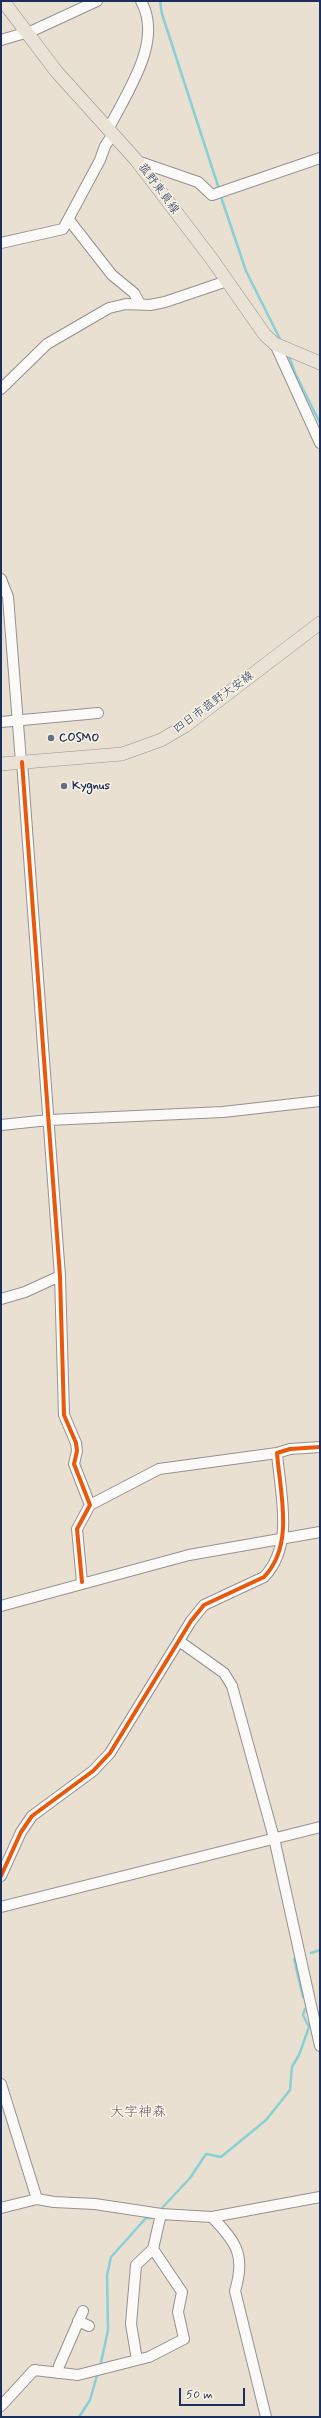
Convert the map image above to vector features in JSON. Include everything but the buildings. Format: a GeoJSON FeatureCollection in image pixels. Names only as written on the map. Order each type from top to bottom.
{"type":"FeatureCollection","features":[{"type":"Feature","properties":{"kind":"main road","name":"菰野東員線"},"geometry":{"type":"LineString","coordinates":[[3,1],[56,71],[137,161],[266,335],[278,345],[320,363]]}},
{"type":"Feature","properties":{"kind":"main road","name":"四日市菰野大安線"},"geometry":{"type":"LineString","coordinates":[[1,764],[122,754],[161,740],[185,726],[320,623]]}},
{"type":"Feature","properties":{"kind":"street"},"geometry":{"type":"LineString","coordinates":[[1,40],[27,32],[80,11],[97,1]]}},
{"type":"Feature","properties":{"kind":"street"},"geometry":{"type":"LineString","coordinates":[[1,243],[21,237],[54,233],[63,229],[69,220],[100,160],[137,72],[146,46],[149,33],[148,22],[141,1]]}},
{"type":"Feature","properties":{"kind":"street"},"geometry":{"type":"LineString","coordinates":[[137,161],[198,182],[212,195],[320,158]]}},
{"type":"Feature","properties":{"kind":"street"},"geometry":{"type":"LineString","coordinates":[[69,220],[112,275],[134,293],[140,304]]}},
{"type":"Feature","properties":{"kind":"street"},"geometry":{"type":"LineString","coordinates":[[1,389],[42,348],[60,335],[116,305],[166,302],[227,281]]}},
{"type":"Feature","properties":{"kind":"street"},"geometry":{"type":"LineString","coordinates":[[278,345],[320,444]]}},
{"type":"Feature","properties":{"kind":"street"},"geometry":{"type":"LineString","coordinates":[[1,579],[8,597],[17,721],[22,762],[60,1276],[64,1415],[76,1443],[77,1451],[74,1464],[90,1505]]}},
{"type":"Feature","properties":{"kind":"street"},"geometry":{"type":"LineString","coordinates":[[1,722],[98,714]]}},
{"type":"Feature","properties":{"kind":"street"},"geometry":{"type":"LineString","coordinates":[[1,1125],[48,1120],[223,1112],[320,1101]]}},
{"type":"Feature","properties":{"kind":"street"},"geometry":{"type":"LineString","coordinates":[[1,1299],[25,1292],[60,1276]]}},
{"type":"Feature","properties":{"kind":"street"},"geometry":{"type":"LineString","coordinates":[[82,1582],[78,1529],[90,1505],[159,1469],[277,1454],[290,1449],[320,1447]]}},
{"type":"Feature","properties":{"kind":"street"},"geometry":{"type":"LineString","coordinates":[[1,1876],[21,1832],[32,1816],[93,1771],[110,1753],[178,1642],[204,1605],[264,1577],[270,1571],[284,1538],[277,1454]]}},
{"type":"Feature","properties":{"kind":"street"},"geometry":{"type":"LineString","coordinates":[[1,1606],[82,1582],[189,1555],[320,1532]]}},
{"type":"Feature","properties":{"kind":"street"},"geometry":{"type":"LineString","coordinates":[[178,1642],[224,1673],[232,1686],[274,1838],[320,2046]]}},
{"type":"Feature","properties":{"kind":"street"},"geometry":{"type":"LineString","coordinates":[[1,1907],[320,1827]]}},
{"type":"Feature","properties":{"kind":"street"},"geometry":{"type":"LineString","coordinates":[[1,2084],[37,2199]]}},
{"type":"Feature","properties":{"kind":"street"},"geometry":{"type":"LineString","coordinates":[[1,2208],[37,2199],[54,2202],[96,2204],[161,2214],[212,2217],[320,2197]]}},
{"type":"Feature","properties":{"kind":"street"},"geometry":{"type":"LineString","coordinates":[[137,2360],[131,2324],[136,2265],[152,2249],[161,2214]]}},
{"type":"Feature","properties":{"kind":"street"},"geometry":{"type":"LineString","coordinates":[[212,2217],[237,2245],[240,2276],[235,2291],[266,2417]]}},
{"type":"Feature","properties":{"kind":"street"},"geometry":{"type":"LineString","coordinates":[[1,2406],[34,2370],[78,2375],[100,2368],[149,2357],[184,2339],[178,2312],[182,2292],[152,2249]]}},
{"type":"Feature","properties":{"kind":"street"},"geometry":{"type":"LineString","coordinates":[[58,2373],[59,2366],[83,2311]]}},
{"type":"Feature","properties":{"kind":"street"},"geometry":{"type":"LineString","coordinates":[[78,2321],[89,2326]]}},
{"type":"Feature","properties":{"kind":"waterway"},"geometry":{"type":"LineString","coordinates":[[160,1],[162,14],[219,189]]}},
{"type":"Feature","properties":{"kind":"waterway"},"geometry":{"type":"LineString","coordinates":[[220,194],[246,271],[281,341]]}},
{"type":"Feature","properties":{"kind":"waterway"},"geometry":{"type":"LineString","coordinates":[[289,356],[295,373],[320,423]]}},
{"type":"Feature","properties":{"kind":"waterway"},"geometry":{"type":"LineString","coordinates":[[311,1953],[320,1950]]}},
{"type":"Feature","properties":{"kind":"waterway"},"geometry":{"type":"LineString","coordinates":[[294,1959],[303,1997]]}},
{"type":"Feature","properties":{"kind":"waterway"},"geometry":{"type":"LineString","coordinates":[[162,2208],[190,2178],[206,2154],[221,2157],[266,2120],[290,2090],[292,2067],[299,2055],[309,2027],[303,2015],[305,2009]]}},
{"type":"Feature","properties":{"kind":"waterway"},"geometry":{"type":"LineString","coordinates":[[100,2367],[108,2330],[107,2275],[111,2257],[146,2218],[151,2218]]}},
{"type":"Feature","properties":{"kind":"waterway"},"geometry":{"type":"LineString","coordinates":[[79,2417],[90,2400],[98,2372]]}},
{"type":"Feature","properties":{"kind":"cycle path"},"geometry":{"type":"LineString","coordinates":[[22,762],[60,1276],[64,1415],[76,1443],[77,1451],[74,1464],[90,1505],[77,1529],[82,1582]]}},
{"type":"Feature","properties":{"kind":"cycle path"},"geometry":{"type":"LineString","coordinates":[[1,1876],[21,1832],[32,1816],[93,1771],[110,1753],[191,1621],[204,1605],[264,1577],[274,1564],[280,1550],[283,1534],[282,1501],[277,1453],[290,1449],[320,1447]]}},
{"type":"Feature","properties":{"kind":"place","name":"COSMO"},"geometry":{"type":"Point","coordinates":[51,738]}},
{"type":"Feature","properties":{"kind":"place","name":"Kygnus"},"geometry":{"type":"Point","coordinates":[64,786]}},
{"type":"Feature","properties":{"kind":"district","name":"大字神森"},"geometry":{"type":"Point","coordinates":[138,2113]}}]}
